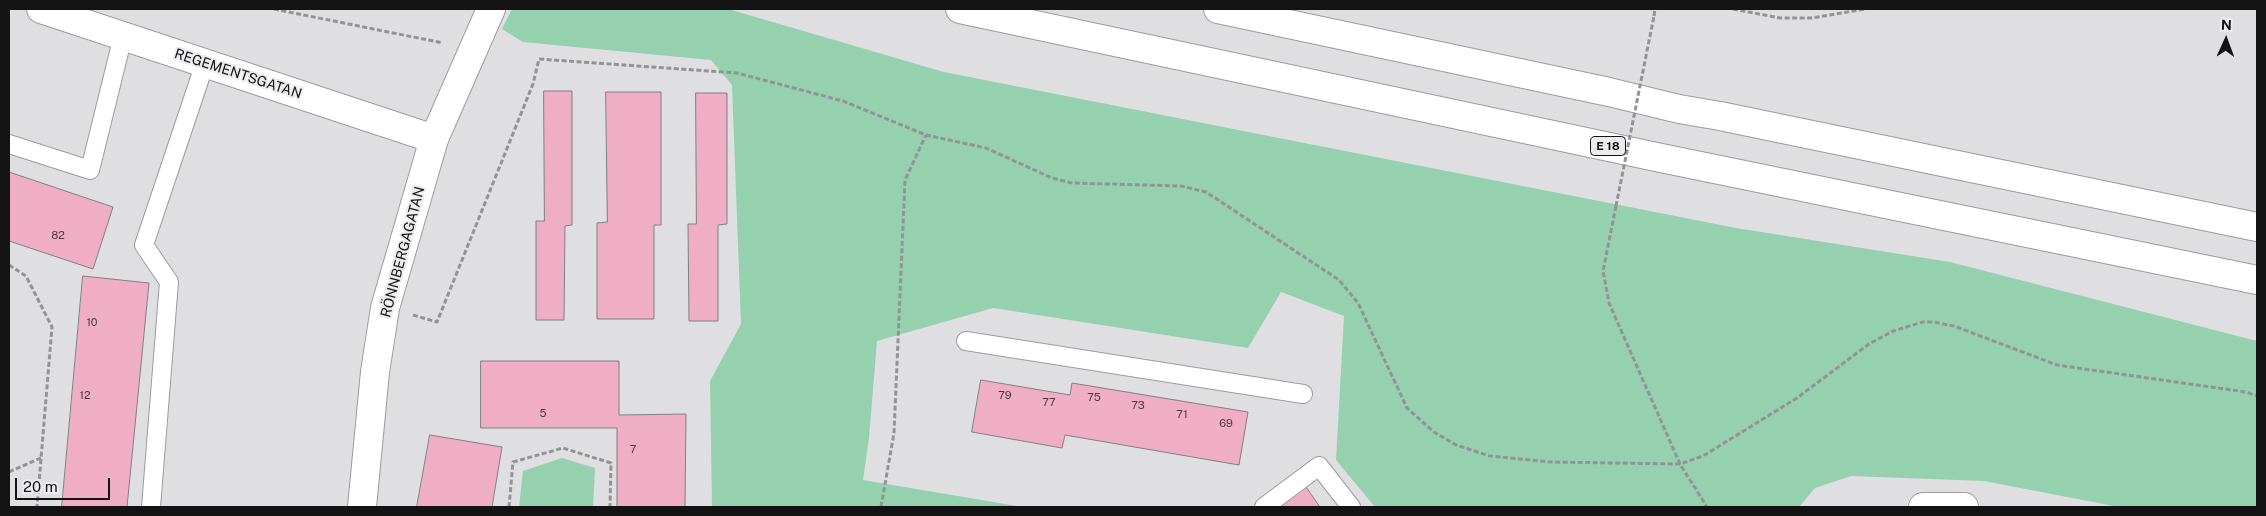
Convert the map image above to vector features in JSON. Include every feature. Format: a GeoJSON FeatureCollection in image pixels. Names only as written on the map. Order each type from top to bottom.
{"type":"FeatureCollection","features":[{"type":"Feature","properties":{"kind":"main road","name":"REGEMENTSGATAN"},"geometry":{"type":"LineString","coordinates":[[41,9],[434,139]]}},
{"type":"Feature","properties":{"kind":"main road","name":"RÖNNBERGAGATAN"},"geometry":{"type":"LineString","coordinates":[[362,507],[375,372],[385,308],[434,139],[492,9]]}},
{"type":"Feature","properties":{"kind":"main road","name":"E 18"},"geometry":{"type":"LineString","coordinates":[[960,9],[1651,156],[2257,280]]}},
{"type":"Feature","properties":{"kind":"main road"},"geometry":{"type":"LineString","coordinates":[[1218,9],[1609,92],[1679,109],[2257,228]]}},
{"type":"Feature","properties":{"kind":"main road"},"geometry":{"type":"LineString","coordinates":[[1923,507],[1964,507]]}},
{"type":"Feature","properties":{"kind":"lane"},"geometry":{"type":"LineString","coordinates":[[9,144],[90,170],[123,36]]}},
{"type":"Feature","properties":{"kind":"lane"},"geometry":{"type":"LineString","coordinates":[[151,507],[170,282],[144,245],[205,63]]}},
{"type":"Feature","properties":{"kind":"lane"},"geometry":{"type":"LineString","coordinates":[[966,341],[1302,394]]}},
{"type":"Feature","properties":{"kind":"lane"},"geometry":{"type":"LineString","coordinates":[[1264,507],[1319,466],[1351,507]]}},
{"type":"Feature","properties":{"kind":"path"},"geometry":{"type":"LineString","coordinates":[[274,9],[445,43]]}},
{"type":"Feature","properties":{"kind":"path"},"geometry":{"type":"LineString","coordinates":[[1655,9],[1603,272],[1609,303],[1680,464],[1707,507]]}},
{"type":"Feature","properties":{"kind":"path"},"geometry":{"type":"LineString","coordinates":[[1733,9],[1780,18],[1812,18],[1865,9]]}},
{"type":"Feature","properties":{"kind":"path"},"geometry":{"type":"LineString","coordinates":[[385,308],[437,322],[533,84],[539,60],[737,73],[844,102],[926,135],[986,148],[1052,178],[1072,183],[1181,186],[1206,192],[1339,280],[1358,303],[1407,408],[1434,432],[1456,445],[1490,456],[1550,462],[1680,464],[1703,456],[1797,398],[1869,344],[1893,331],[1923,322],[1954,326],[2057,365],[2246,392],[2257,396]]}},
{"type":"Feature","properties":{"kind":"path"},"geometry":{"type":"LineString","coordinates":[[881,507],[894,433],[905,180],[926,135]]}},
{"type":"Feature","properties":{"kind":"path"},"geometry":{"type":"LineString","coordinates":[[9,265],[26,276],[52,327],[37,507]]}},
{"type":"Feature","properties":{"kind":"path"},"geometry":{"type":"LineString","coordinates":[[509,507],[513,462],[563,448],[611,463],[610,507]]}},
{"type":"Feature","properties":{"kind":"path"},"geometry":{"type":"LineString","coordinates":[[9,472],[41,458]]}},
{"type":"Feature","properties":{"kind":"green space"},"geometry":{"type":"Polygon","coordinates":[[[512,9],[728,9],[944,72],[1736,228],[1950,262],[2257,341],[2257,507],[2119,507],[1984,481],[1851,476],[1815,488],[1799,507],[1375,507],[1336,460],[1344,316],[1281,292],[1248,348],[993,308],[877,341],[869,438],[863,480],[1023,507],[712,507],[710,381],[741,324],[732,85],[711,60],[523,42],[502,29],[512,9]]]}},
{"type":"Feature","properties":{"kind":"green space"},"geometry":{"type":"Polygon","coordinates":[[[562,458],[595,468],[593,507],[519,507],[523,471],[562,458]]]}},
{"type":"Feature","properties":{"kind":"building"},"geometry":{"type":"Polygon","coordinates":[[[544,91],[572,91],[572,225],[565,226],[564,320],[536,320],[536,221],[544,221],[544,91]]]}},
{"type":"Feature","properties":{"kind":"building"},"geometry":{"type":"Polygon","coordinates":[[[606,92],[661,92],[661,225],[654,225],[654,319],[597,319],[597,223],[607,222],[606,92]]]}},
{"type":"Feature","properties":{"kind":"building"},"geometry":{"type":"Polygon","coordinates":[[[696,93],[727,93],[727,224],[718,225],[718,321],[689,321],[688,224],[696,224],[696,93]]]}},
{"type":"Feature","properties":{"kind":"building"},"geometry":{"type":"Polygon","coordinates":[[[9,172],[113,207],[93,269],[9,241],[9,172]]]}},
{"type":"Feature","properties":{"kind":"building"},"geometry":{"type":"Polygon","coordinates":[[[83,276],[149,283],[127,507],[62,507],[83,276]]]}},
{"type":"Feature","properties":{"kind":"building"},"geometry":{"type":"Polygon","coordinates":[[[481,361],[619,361],[619,415],[686,414],[685,507],[617,507],[617,428],[481,428],[481,361]]]}},
{"type":"Feature","properties":{"kind":"building"},"geometry":{"type":"Polygon","coordinates":[[[981,380],[1070,395],[1072,383],[1248,412],[1239,465],[1065,435],[1062,448],[972,432],[981,380]]]}},
{"type":"Feature","properties":{"kind":"building"},"geometry":{"type":"Polygon","coordinates":[[[430,435],[502,447],[492,507],[417,507],[430,435]]]}},
{"type":"Feature","properties":{"kind":"building"},"geometry":{"type":"Polygon","coordinates":[[[1306,487],[1320,507],[1278,507],[1306,487]]]}}]}
